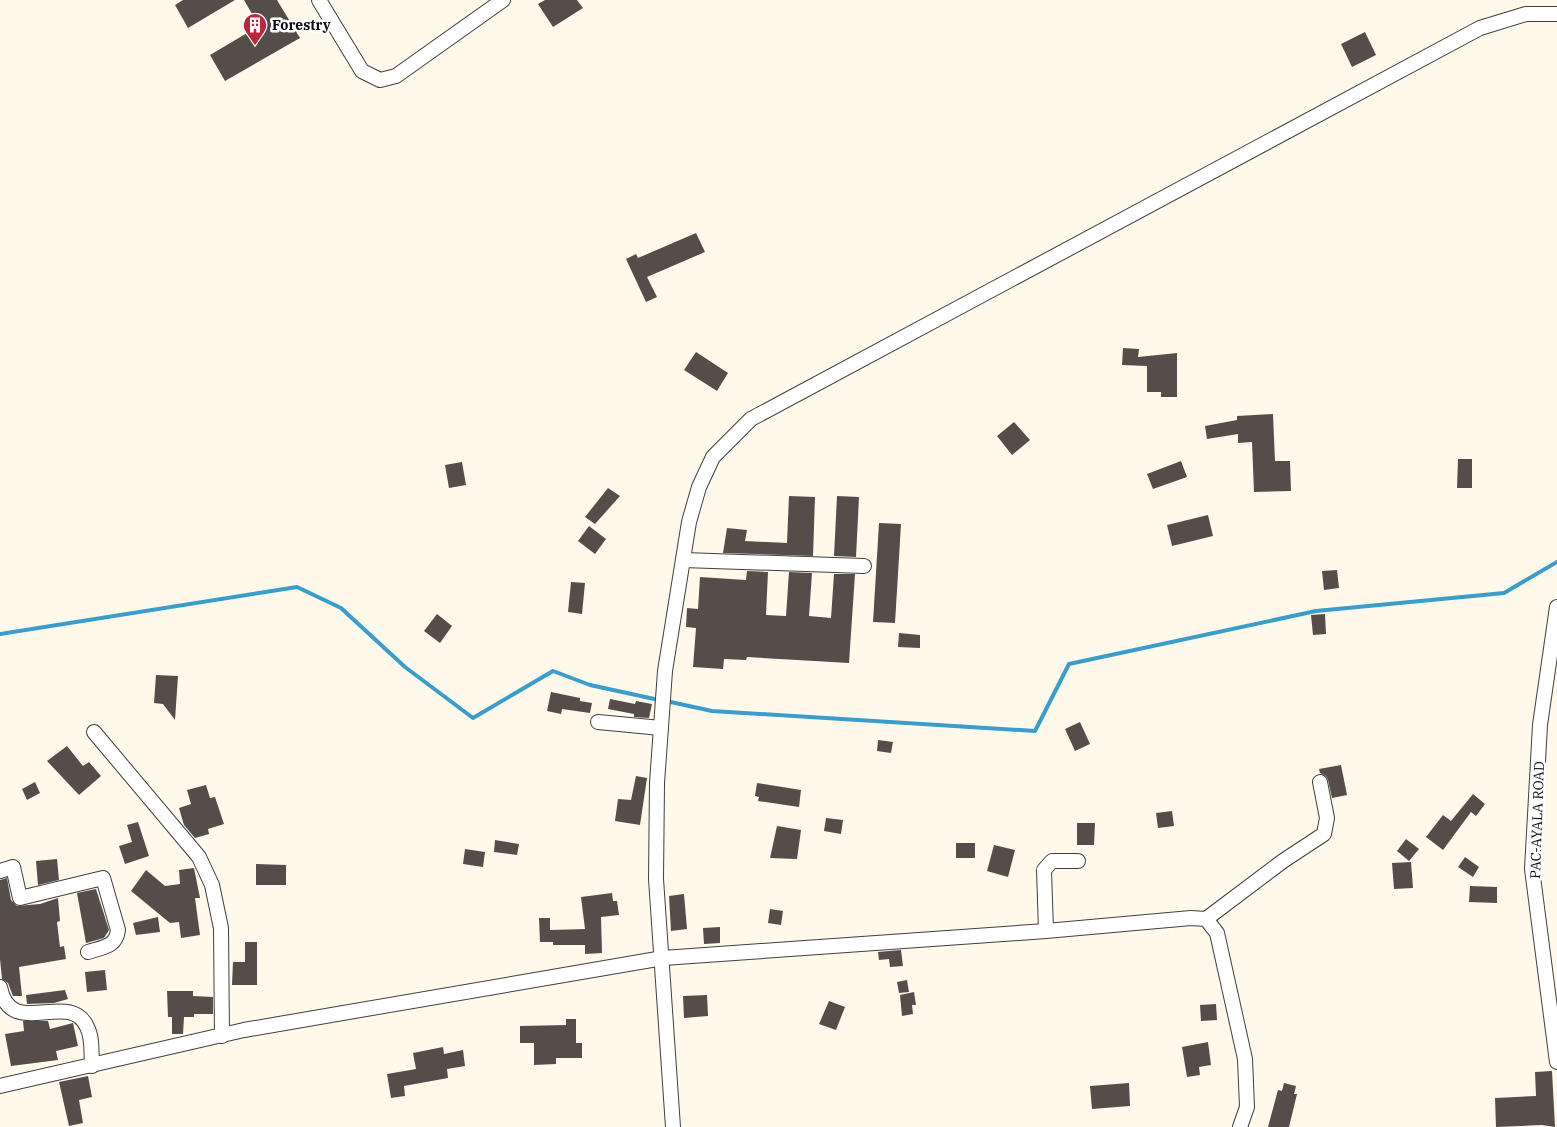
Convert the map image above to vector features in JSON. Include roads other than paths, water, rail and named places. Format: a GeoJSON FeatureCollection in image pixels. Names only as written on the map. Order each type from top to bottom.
{"type":"FeatureCollection","features":[{"type":"Feature","properties":{"kind":"street"},"geometry":{"type":"LineString","coordinates":[[319,0],[362,72],[380,80],[396,76],[503,0]]}},
{"type":"Feature","properties":{"kind":"street"},"geometry":{"type":"LineString","coordinates":[[673,1127],[656,880],[657,783],[665,671],[689,522],[699,487],[714,458],[751,419],[1480,28],[1526,14],[1557,14]]}},
{"type":"Feature","properties":{"kind":"street"},"geometry":{"type":"LineString","coordinates":[[683,560],[864,566]]}},
{"type":"Feature","properties":{"kind":"street","name":"PAC-AYALA ROAD"},"geometry":{"type":"LineString","coordinates":[[1557,607],[1540,724],[1532,869],[1557,1062]]}},
{"type":"Feature","properties":{"kind":"street"},"geometry":{"type":"LineString","coordinates":[[598,722],[661,728]]}},
{"type":"Feature","properties":{"kind":"street"},"geometry":{"type":"LineString","coordinates":[[94,732],[199,857],[212,885],[221,928],[222,1036]]}},
{"type":"Feature","properties":{"kind":"street"},"geometry":{"type":"LineString","coordinates":[[0,1086],[222,1036],[662,958],[1046,932],[1191,918],[1206,919],[1282,861],[1324,834],[1327,818],[1320,782]]}},
{"type":"Feature","properties":{"kind":"street"},"geometry":{"type":"LineString","coordinates":[[1046,932],[1044,870],[1052,862],[1078,861]]}},
{"type":"Feature","properties":{"kind":"street"},"geometry":{"type":"LineString","coordinates":[[0,871],[13,868],[20,898],[103,878],[118,930],[117,939],[113,944],[88,952]]}},
{"type":"Feature","properties":{"kind":"street"},"geometry":{"type":"LineString","coordinates":[[1206,919],[1217,933],[1244,1059],[1247,1107],[1240,1127]]}},
{"type":"Feature","properties":{"kind":"street"},"geometry":{"type":"LineString","coordinates":[[0,987],[2,1001],[10,1009],[25,1014],[72,1012],[82,1018],[90,1034],[92,1066]]}},
{"type":"Feature","properties":{"kind":"waterway"},"geometry":{"type":"LineString","coordinates":[[666,701],[712,711],[1035,731],[1069,664],[1316,611],[1504,593],[1557,562]]}},
{"type":"Feature","properties":{"kind":"waterway"},"geometry":{"type":"LineString","coordinates":[[0,634],[297,587],[341,608],[405,667],[473,718],[553,671],[590,685],[659,700]]}},
{"type":"Feature","properties":{"kind":"place","name":"Forestry"},"geometry":{"type":"Point","coordinates":[255,46]}}]}
